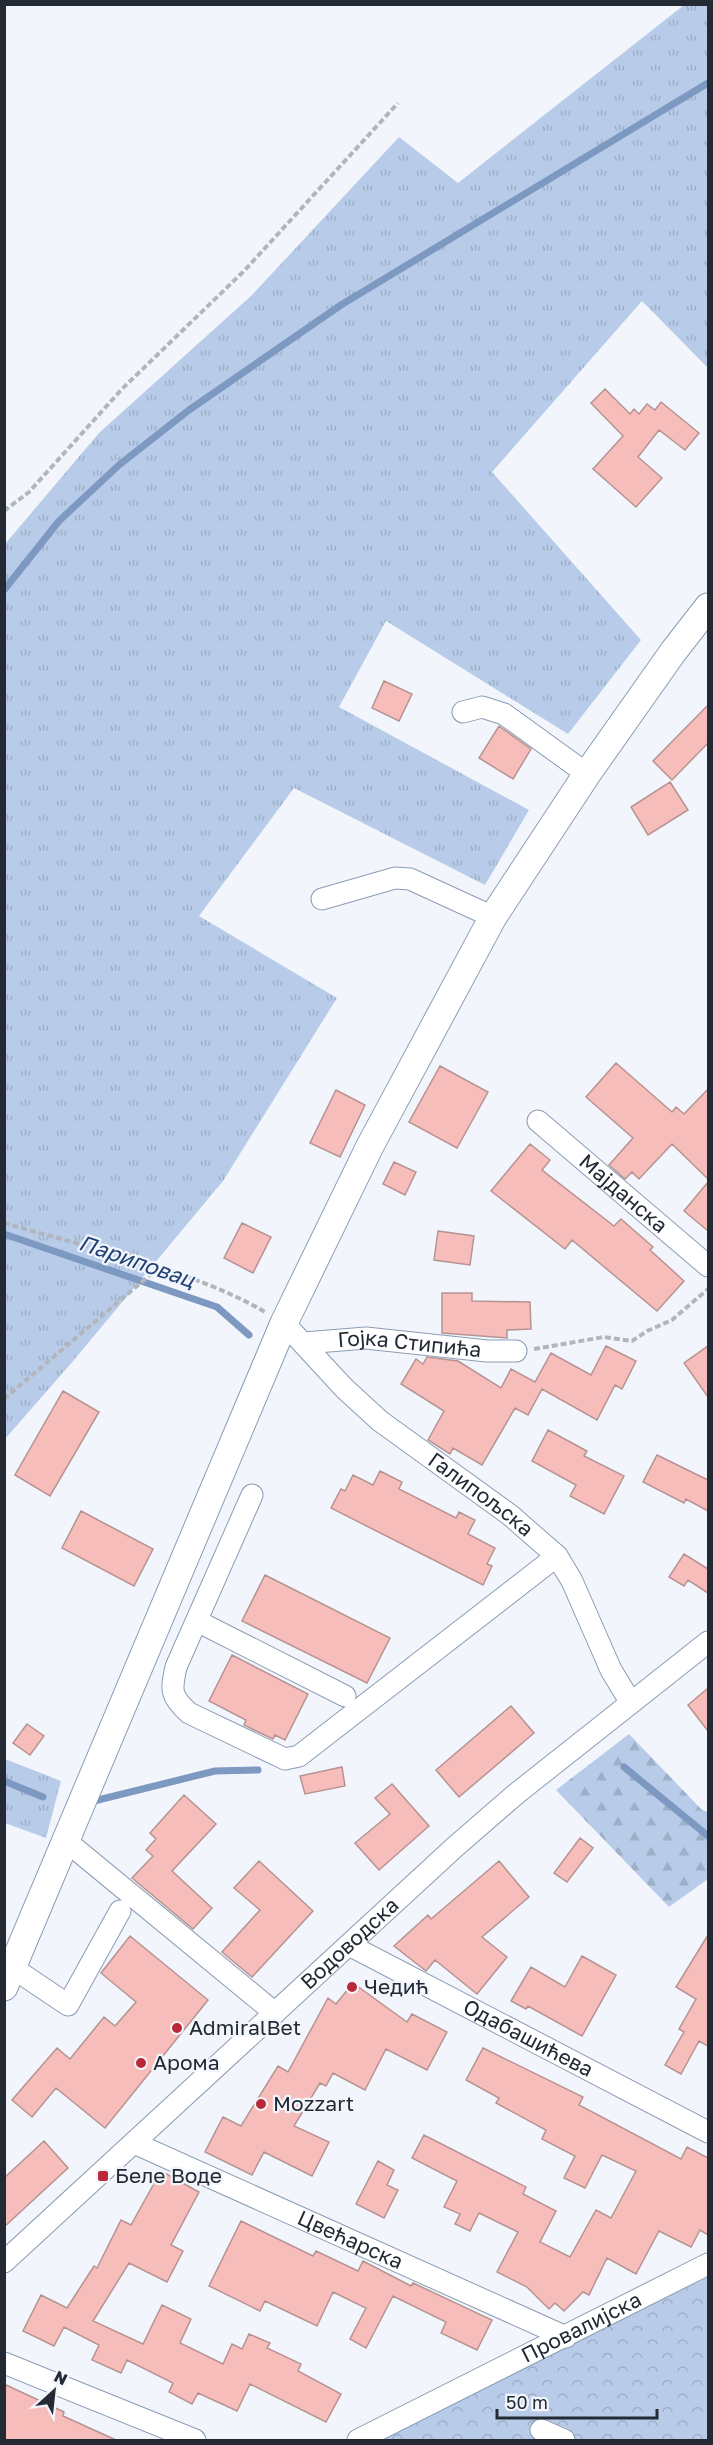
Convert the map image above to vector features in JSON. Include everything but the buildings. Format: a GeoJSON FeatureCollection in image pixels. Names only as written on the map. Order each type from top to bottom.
{"type":"FeatureCollection","features":[{"type":"Feature","properties":{"kind":"main road"},"geometry":{"type":"LineString","coordinates":[[9,1977],[284,1323],[370,1146],[493,917],[587,774],[673,652],[708,607]]}},
{"type":"Feature","properties":{"kind":"street"},"geometry":{"type":"LineString","coordinates":[[463,712],[482,707],[504,714],[587,774]]}},
{"type":"Feature","properties":{"kind":"street"},"geometry":{"type":"LineString","coordinates":[[322,899],[395,878],[410,879],[493,917]]}},
{"type":"Feature","properties":{"kind":"street","name":"Мајданска"},"geometry":{"type":"LineString","coordinates":[[538,1121],[708,1266]]}},
{"type":"Feature","properties":{"kind":"street","name":"Галипољска"},"geometry":{"type":"LineString","coordinates":[[284,1323],[344,1388],[380,1421],[510,1515],[558,1556],[572,1581],[611,1670],[631,1703]]}},
{"type":"Feature","properties":{"kind":"street","name":"Гојка Стипића"},"geometry":{"type":"LineString","coordinates":[[304,1343],[366,1338],[487,1351],[516,1351]]}},
{"type":"Feature","properties":{"kind":"street"},"geometry":{"type":"LineString","coordinates":[[252,1495],[177,1666],[171,1688],[178,1703],[189,1713],[262,1750],[285,1759],[293,1758],[558,1556]]}},
{"type":"Feature","properties":{"kind":"street"},"geometry":{"type":"LineString","coordinates":[[197,1621],[345,1696]]}},
{"type":"Feature","properties":{"kind":"street","name":"Водоводска"},"geometry":{"type":"LineString","coordinates":[[4,2262],[516,1794],[708,1642]]}},
{"type":"Feature","properties":{"kind":"street"},"geometry":{"type":"LineString","coordinates":[[66,1841],[275,2013]]}},
{"type":"Feature","properties":{"kind":"street"},"geometry":{"type":"LineString","coordinates":[[9,1977],[68,2005],[120,1911]]}},
{"type":"Feature","properties":{"kind":"street","name":"Одабашићева"},"geometry":{"type":"LineString","coordinates":[[349,1945],[708,2132]]}},
{"type":"Feature","properties":{"kind":"street","name":"Цвећарска"},"geometry":{"type":"LineString","coordinates":[[135,2143],[566,2337]]}},
{"type":"Feature","properties":{"kind":"street","name":"Провалијска"},"geometry":{"type":"LineString","coordinates":[[358,2440],[708,2264]]}},
{"type":"Feature","properties":{"kind":"street"},"geometry":{"type":"LineString","coordinates":[[4,2363],[195,2440]]}},
{"type":"Feature","properties":{"kind":"street"},"geometry":{"type":"LineString","coordinates":[[541,2430],[564,2440]]}},
{"type":"Feature","properties":{"kind":"path"},"geometry":{"type":"LineString","coordinates":[[4,511],[29,492],[122,389],[244,271],[398,103]]}},
{"type":"Feature","properties":{"kind":"path"},"geometry":{"type":"LineString","coordinates":[[4,1223],[157,1268],[243,1299],[284,1323]]}},
{"type":"Feature","properties":{"kind":"path"},"geometry":{"type":"LineString","coordinates":[[4,1399],[157,1268]]}},
{"type":"Feature","properties":{"kind":"path"},"geometry":{"type":"LineString","coordinates":[[516,1351],[604,1337],[632,1341],[647,1331],[672,1320],[708,1289]]}},
{"type":"Feature","properties":{"kind":"green space"},"geometry":{"type":"Polygon","coordinates":[[[684,5],[708,5],[708,368],[642,301],[492,472],[641,640],[568,734],[386,621],[339,707],[529,810],[485,885],[294,788],[199,916],[337,998],[223,1181],[5,1439],[5,544],[99,433],[252,295],[399,137],[458,183],[684,5]]]}},
{"type":"Feature","properties":{"kind":"green space"},"geometry":{"type":"Polygon","coordinates":[[[629,1734],[702,1810],[708,1812],[708,1879],[669,1907],[556,1790],[629,1734]]]}},
{"type":"Feature","properties":{"kind":"green space"},"geometry":{"type":"Polygon","coordinates":[[[5,1759],[61,1781],[46,1838],[5,1823],[5,1759]]]}},
{"type":"Feature","properties":{"kind":"green space"},"geometry":{"type":"Polygon","coordinates":[[[708,2270],[708,2440],[381,2440],[677,2285],[708,2270]]]}},
{"type":"Feature","properties":{"kind":"waterway"},"geometry":{"type":"LineString","coordinates":[[4,590],[59,521],[119,465],[189,410],[341,305],[708,83]]}},
{"type":"Feature","properties":{"kind":"waterway","name":"Париповац"},"geometry":{"type":"LineString","coordinates":[[4,1234],[217,1307],[249,1335]]}},
{"type":"Feature","properties":{"kind":"waterway","name":"Париповац"},"geometry":{"type":"LineString","coordinates":[[624,1767],[708,1836]]}},
{"type":"Feature","properties":{"kind":"waterway"},"geometry":{"type":"LineString","coordinates":[[90,1802],[215,1771],[258,1770]]}},
{"type":"Feature","properties":{"kind":"waterway"},"geometry":{"type":"LineString","coordinates":[[4,1781],[43,1797]]}},
{"type":"Feature","properties":{"kind":"place","name":"Чедић"},"geometry":{"type":"Point","coordinates":[352,1987]}},
{"type":"Feature","properties":{"kind":"place","name":"AdmiralBet"},"geometry":{"type":"Point","coordinates":[177,2028]}},
{"type":"Feature","properties":{"kind":"place","name":"Арома"},"geometry":{"type":"Point","coordinates":[141,2063]}},
{"type":"Feature","properties":{"kind":"place","name":"Mozzart"},"geometry":{"type":"Point","coordinates":[261,2104]}},
{"type":"Feature","properties":{"kind":"place","name":"Беле Воде"},"geometry":{"type":"Point","coordinates":[103,2176]}}]}
